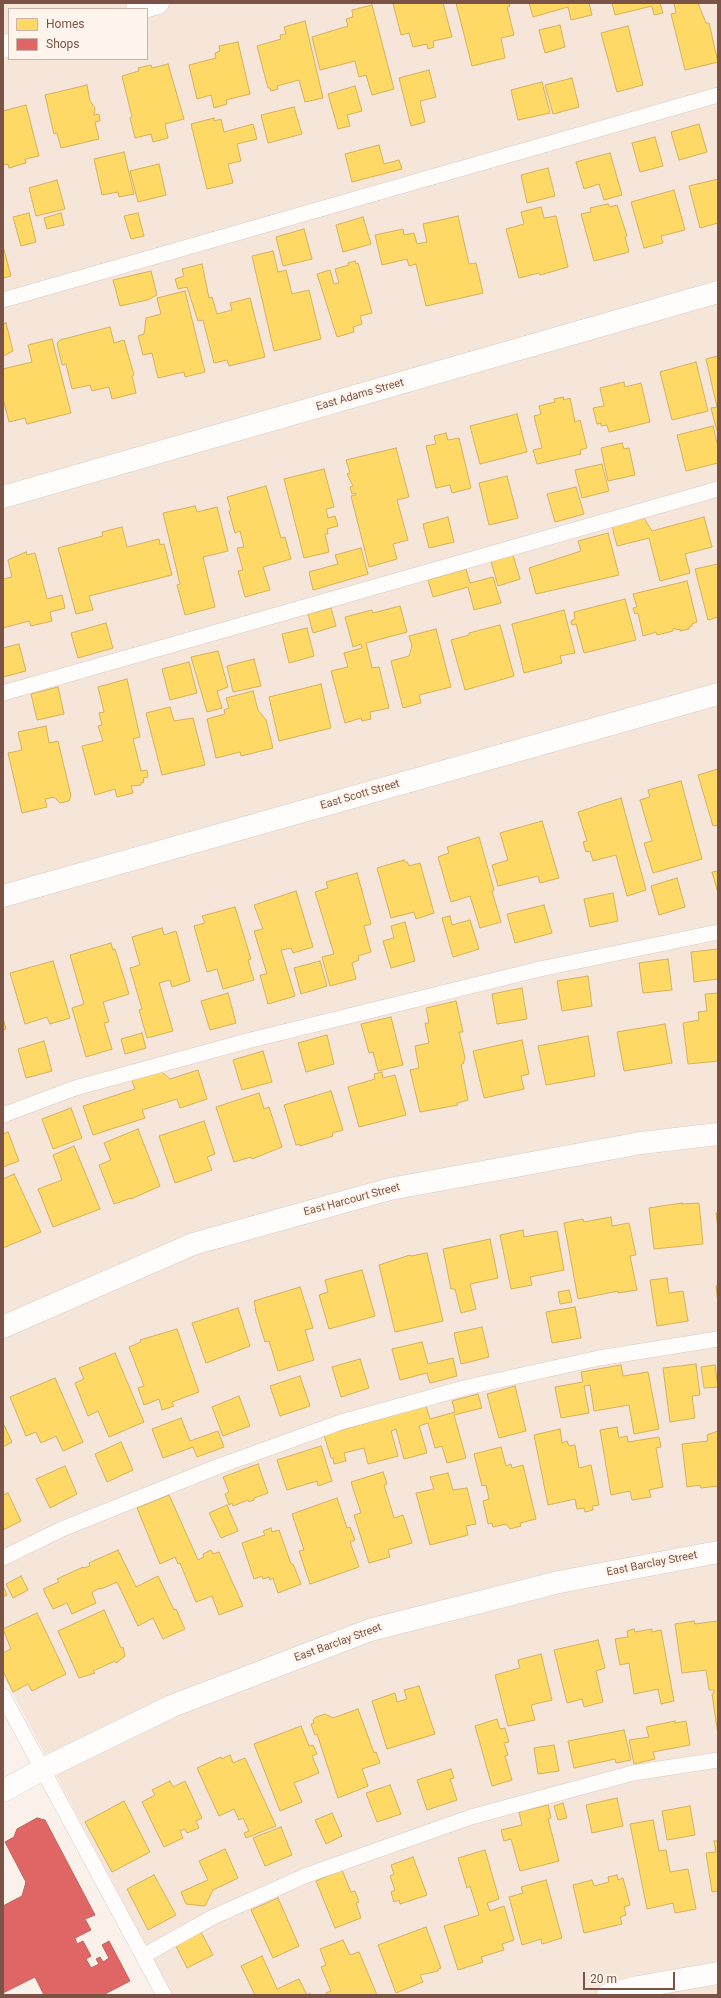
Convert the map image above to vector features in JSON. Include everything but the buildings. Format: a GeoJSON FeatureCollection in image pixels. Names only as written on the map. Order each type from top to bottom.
{"type":"FeatureCollection","features":[{"type":"Feature","properties":{"kind":"street"},"geometry":{"type":"LineString","coordinates":[[140,8],[158,3]]}},
{"type":"Feature","properties":{"kind":"street","name":"East Adams Street"},"geometry":{"type":"LineString","coordinates":[[3,497],[718,292]]}},
{"type":"Feature","properties":{"kind":"street","name":"East Scott Street"},"geometry":{"type":"LineString","coordinates":[[3,896],[718,694]]}},
{"type":"Feature","properties":{"kind":"street","name":"East Harcourt Street"},"geometry":{"type":"LineString","coordinates":[[3,1327],[193,1244],[390,1189],[641,1143],[718,1134]]}},
{"type":"Feature","properties":{"kind":"street","name":"East Barclay Street"},"geometry":{"type":"LineString","coordinates":[[3,1791],[43,1769],[172,1706],[370,1630],[559,1582],[718,1552]]}},
{"type":"Feature","properties":{"kind":"street"},"geometry":{"type":"LineString","coordinates":[[608,1995],[638,1987],[718,1973]]}},
{"type":"Feature","properties":{"kind":"lane"},"geometry":{"type":"LineString","coordinates":[[3,300],[718,95]]}},
{"type":"Feature","properties":{"kind":"lane"},"geometry":{"type":"LineString","coordinates":[[3,693],[718,489]]}},
{"type":"Feature","properties":{"kind":"lane"},"geometry":{"type":"LineString","coordinates":[[3,1115],[75,1088],[247,1041],[540,968],[718,932]]}},
{"type":"Feature","properties":{"kind":"lane"},"geometry":{"type":"LineString","coordinates":[[3,1558],[62,1529],[214,1468],[341,1422],[468,1387],[599,1358],[718,1339]]}},
{"type":"Feature","properties":{"kind":"lane"},"geometry":{"type":"LineString","coordinates":[[3,1696],[164,1995]]}},
{"type":"Feature","properties":{"kind":"lane"},"geometry":{"type":"LineString","coordinates":[[143,1956],[213,1917],[307,1875],[471,1817],[633,1773],[718,1760]]}},
{"type":"Feature","properties":{"kind":"shaded area"},"geometry":{"type":"Polygon","coordinates":[[[3,3],[718,3],[718,1995],[172,1995],[3,1675],[3,3]]]}}]}
